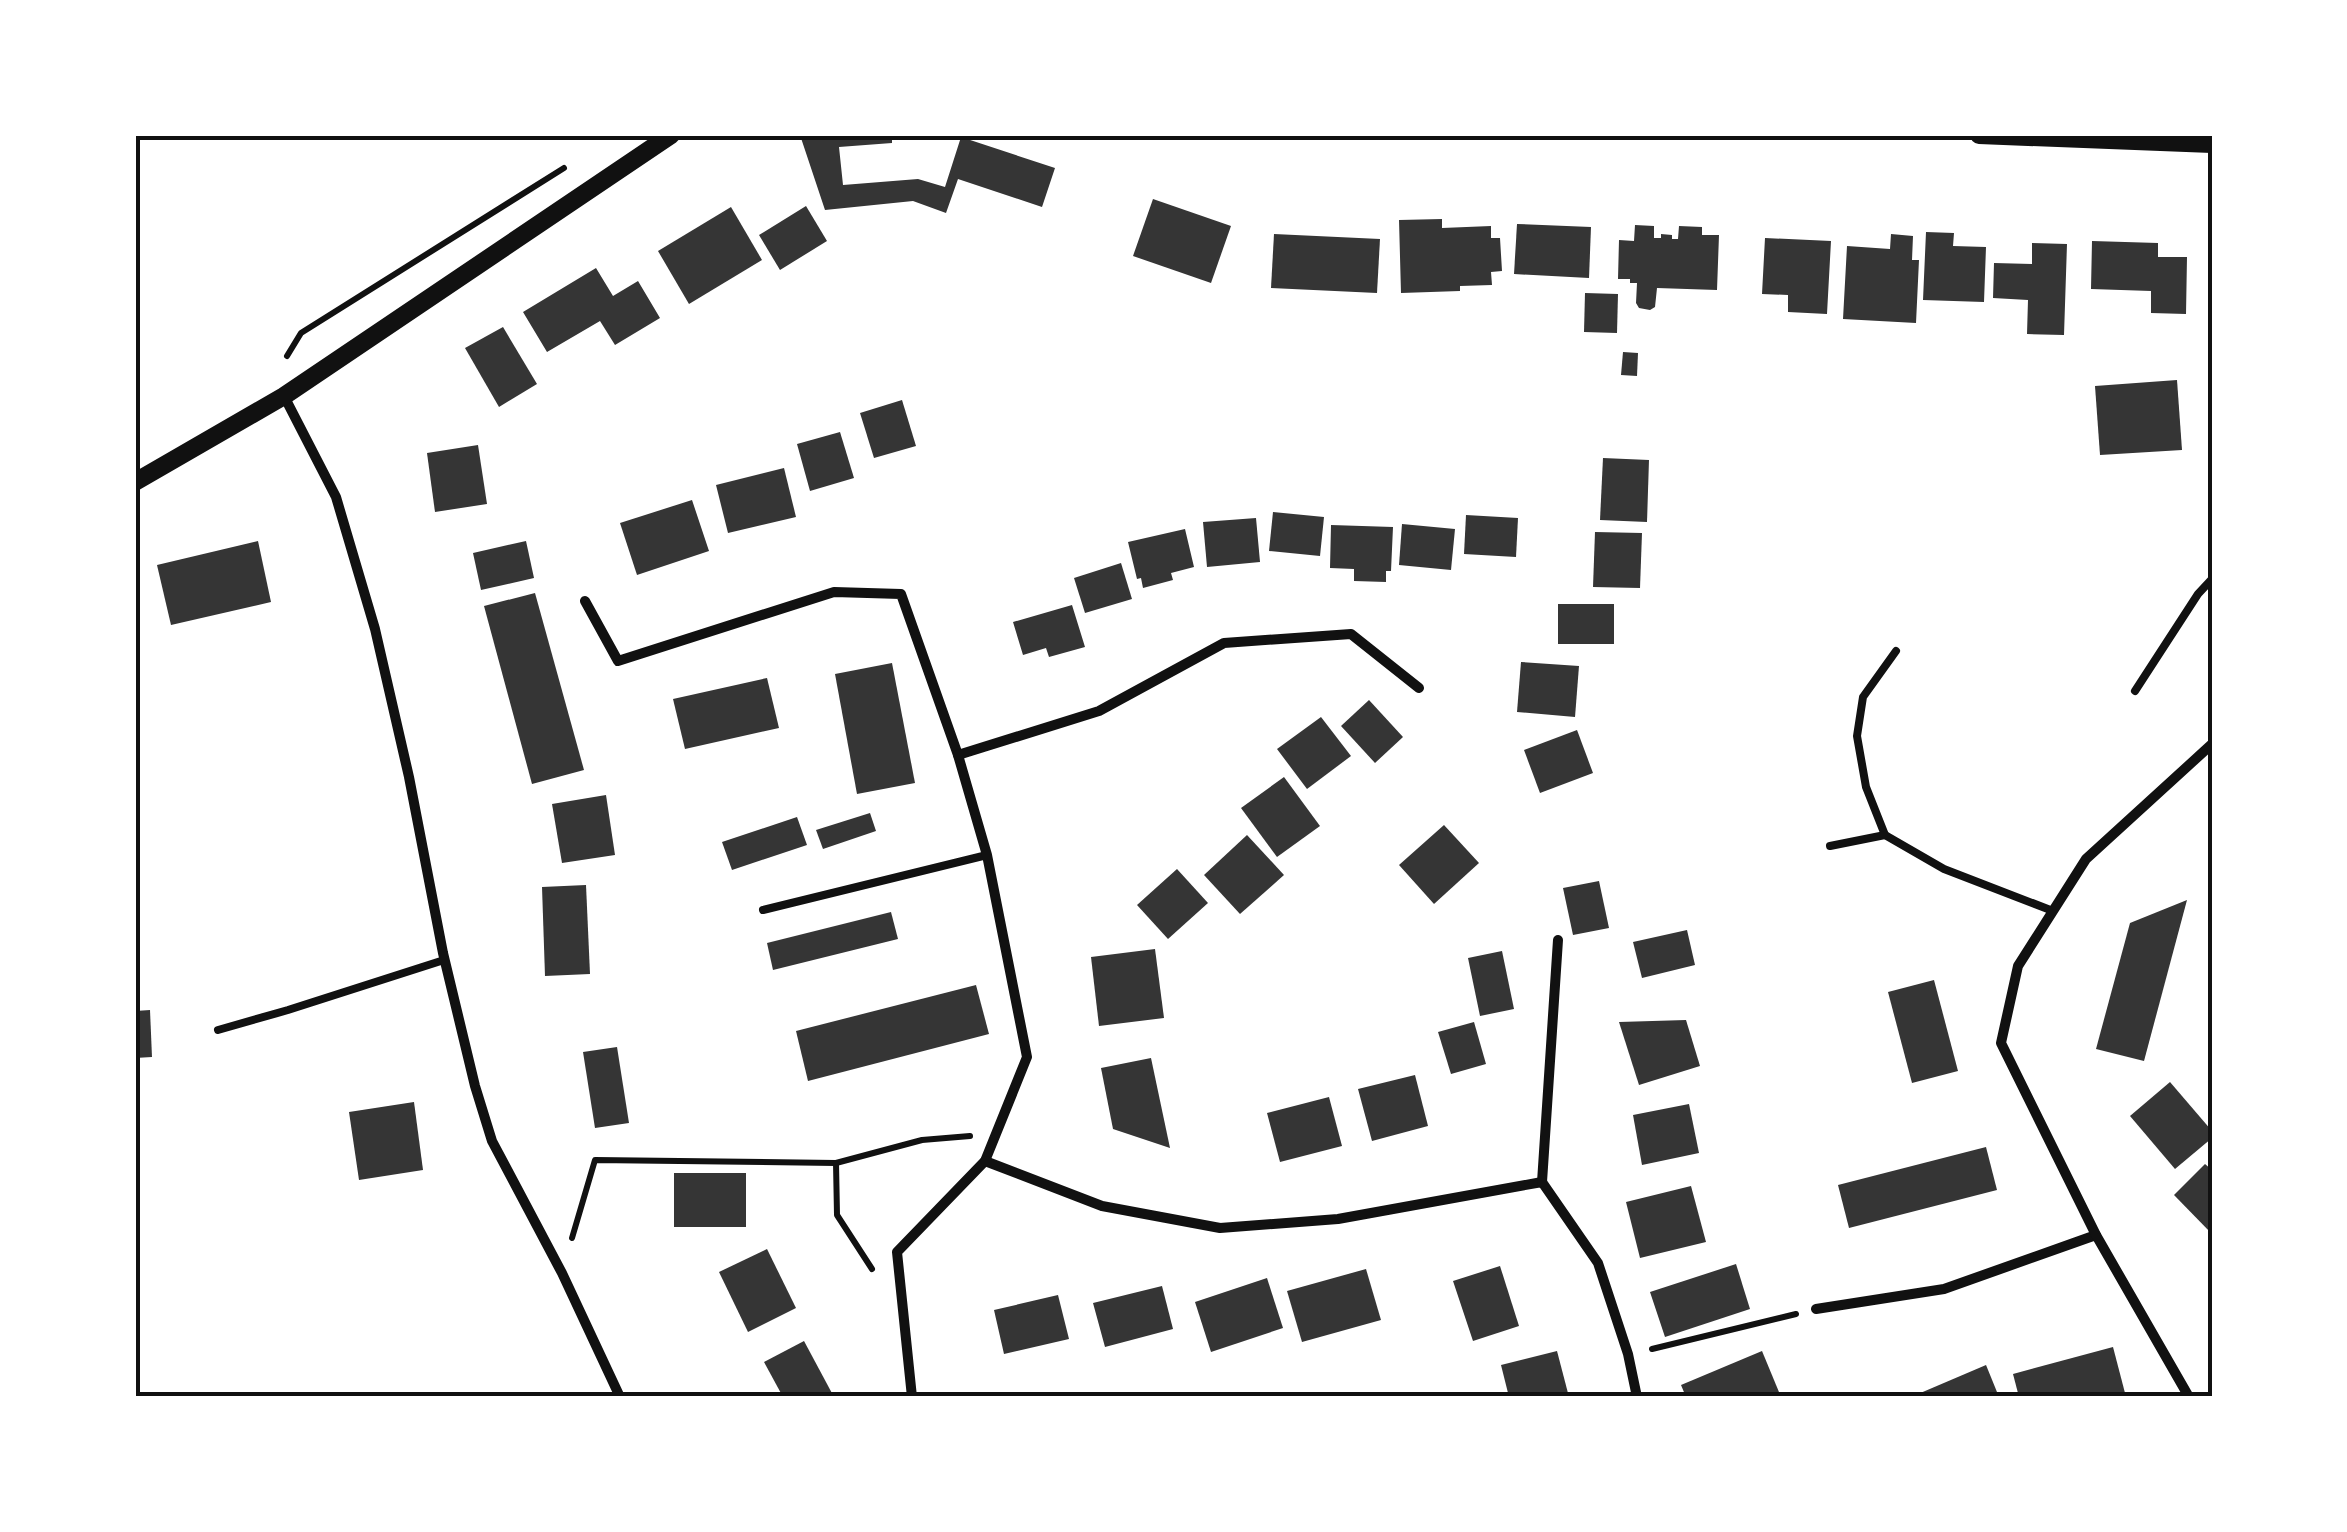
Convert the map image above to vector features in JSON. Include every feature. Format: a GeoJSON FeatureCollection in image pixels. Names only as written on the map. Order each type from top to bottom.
{"type":"FeatureCollection","features":[{"type":"Feature","properties":{"kind":"street"},"geometry":{"type":"LineString","coordinates":[[135,482],[284,396],[672,135]]}},
{"type":"Feature","properties":{"kind":"street"},"geometry":{"type":"LineString","coordinates":[[1979,135],[2212,144]]}},
{"type":"Feature","properties":{"kind":"street"},"geometry":{"type":"LineString","coordinates":[[284,396],[336,497],[375,629],[444,960],[492,1141],[562,1273],[620,1397]]}},
{"type":"Feature","properties":{"kind":"street"},"geometry":{"type":"LineString","coordinates":[[585,602],[618,661],[834,592],[901,594],[958,755],[987,855],[1027,1058],[985,1161],[898,1252],[912,1397]]}},
{"type":"Feature","properties":{"kind":"street"},"geometry":{"type":"LineString","coordinates":[[958,755],[1099,710],[1224,642],[1351,634],[1420,688]]}},
{"type":"Feature","properties":{"kind":"street"},"geometry":{"type":"LineString","coordinates":[[2189,1397],[2096,1234],[2001,1043],[2018,966],[2086,859],[2212,744]]}},
{"type":"Feature","properties":{"kind":"street"},"geometry":{"type":"LineString","coordinates":[[1558,940],[1542,1182],[1598,1262],[1628,1354],[1637,1397]]}},
{"type":"Feature","properties":{"kind":"street"},"geometry":{"type":"LineString","coordinates":[[985,1161],[1102,1206],[1220,1228],[1338,1219],[1542,1182]]}},
{"type":"Feature","properties":{"kind":"street"},"geometry":{"type":"LineString","coordinates":[[1816,1309],[1944,1289],[2096,1234]]}},
{"type":"Feature","properties":{"kind":"lane"},"geometry":{"type":"LineString","coordinates":[[2135,691],[2198,594],[2212,579]]}},
{"type":"Feature","properties":{"kind":"lane"},"geometry":{"type":"LineString","coordinates":[[1896,651],[1863,697],[1857,736],[1866,787],[1885,835],[1944,870],[2053,911]]}},
{"type":"Feature","properties":{"kind":"lane"},"geometry":{"type":"LineString","coordinates":[[1830,846],[1885,835]]}},
{"type":"Feature","properties":{"kind":"lane"},"geometry":{"type":"LineString","coordinates":[[763,910],[987,855]]}},
{"type":"Feature","properties":{"kind":"lane"},"geometry":{"type":"LineString","coordinates":[[218,1030],[444,960]]}},
{"type":"Feature","properties":{"kind":"path"},"geometry":{"type":"LineString","coordinates":[[281,366],[301,333],[566,166]]}},
{"type":"Feature","properties":{"kind":"path"},"geometry":{"type":"LineString","coordinates":[[562,1273],[596,1160],[836,1163],[922,1140],[996,1134]]}},
{"type":"Feature","properties":{"kind":"path"},"geometry":{"type":"LineString","coordinates":[[836,1163],[838,1215],[875,1274]]}},
{"type":"Feature","properties":{"kind":"path"},"geometry":{"type":"LineString","coordinates":[[1628,1354],[1816,1309]]}},
{"type":"Feature","properties":{"kind":"building"},"geometry":{"type":"Polygon","coordinates":[[[800,135],[892,135],[892,143],[839,147],[843,185],[918,179],[945,187],[961,137],[1055,168],[1042,207],[958,179],[946,213],[913,201],[825,210],[800,135]]]}},
{"type":"Feature","properties":{"kind":"building"},"geometry":{"type":"Polygon","coordinates":[[[1153,199],[1231,226],[1211,283],[1133,256],[1153,199]]]}},
{"type":"Feature","properties":{"kind":"building"},"geometry":{"type":"Polygon","coordinates":[[[806,206],[827,241],[780,270],[759,235],[806,206]]]}},
{"type":"Feature","properties":{"kind":"building"},"geometry":{"type":"Polygon","coordinates":[[[731,207],[762,260],[689,304],[658,251],[731,207]]]}},
{"type":"Feature","properties":{"kind":"building"},"geometry":{"type":"Polygon","coordinates":[[[1442,219],[1442,228],[1491,226],[1491,238],[1500,238],[1502,271],[1491,272],[1492,285],[1460,286],[1460,291],[1401,293],[1399,220],[1442,219]]]}},
{"type":"Feature","properties":{"kind":"building"},"geometry":{"type":"Polygon","coordinates":[[[1517,224],[1591,227],[1589,278],[1514,274],[1517,224]]]}},
{"type":"Feature","properties":{"kind":"building"},"geometry":{"type":"Polygon","coordinates":[[[1635,225],[1654,226],[1654,238],[1661,238],[1661,234],[1678,239],[1679,226],[1702,227],[1702,235],[1719,235],[1717,290],[1657,288],[1655,307],[1639,308],[1637,283],[1618,279],[1619,240],[1634,241],[1635,225]]]}},
{"type":"Feature","properties":{"kind":"building"},"geometry":{"type":"Polygon","coordinates":[[[1926,232],[1954,233],[1953,246],[1986,247],[1984,302],[1923,300],[1926,232]]]}},
{"type":"Feature","properties":{"kind":"building"},"geometry":{"type":"Polygon","coordinates":[[[1274,234],[1380,239],[1377,293],[1271,288],[1274,234]]]}},
{"type":"Feature","properties":{"kind":"building"},"geometry":{"type":"Polygon","coordinates":[[[1891,234],[1913,236],[1912,260],[1919,260],[1916,323],[1843,319],[1847,246],[1890,249],[1891,234]]]}},
{"type":"Feature","properties":{"kind":"building"},"geometry":{"type":"Polygon","coordinates":[[[1765,238],[1831,241],[1827,314],[1788,312],[1788,295],[1762,294],[1765,238]]]}},
{"type":"Feature","properties":{"kind":"building"},"geometry":{"type":"Polygon","coordinates":[[[2092,241],[2158,243],[2158,257],[2187,257],[2186,314],[2151,313],[2151,291],[2091,289],[2092,241]]]}},
{"type":"Feature","properties":{"kind":"building"},"geometry":{"type":"Polygon","coordinates":[[[2032,243],[2067,244],[2064,335],[2027,334],[2028,300],[1993,298],[1994,263],[2032,264],[2032,243]]]}},
{"type":"Feature","properties":{"kind":"building"},"geometry":{"type":"Polygon","coordinates":[[[596,268],[613,296],[638,281],[660,318],[615,345],[600,321],[547,352],[523,312],[596,268]]]}},
{"type":"Feature","properties":{"kind":"building"},"geometry":{"type":"Polygon","coordinates":[[[1585,293],[1618,294],[1617,333],[1584,332],[1585,293]]]}},
{"type":"Feature","properties":{"kind":"building"},"geometry":{"type":"Polygon","coordinates":[[[503,327],[537,384],[499,407],[465,348],[503,327]]]}},
{"type":"Feature","properties":{"kind":"building"},"geometry":{"type":"Polygon","coordinates":[[[1623,352],[1638,353],[1637,376],[1621,375],[1623,352]]]}},
{"type":"Feature","properties":{"kind":"building"},"geometry":{"type":"Polygon","coordinates":[[[2177,380],[2182,450],[2100,455],[2095,386],[2177,380]]]}},
{"type":"Feature","properties":{"kind":"building"},"geometry":{"type":"Polygon","coordinates":[[[902,400],[916,446],[874,458],[860,413],[902,400]]]}},
{"type":"Feature","properties":{"kind":"building"},"geometry":{"type":"Polygon","coordinates":[[[840,432],[854,478],[810,491],[797,444],[840,432]]]}},
{"type":"Feature","properties":{"kind":"building"},"geometry":{"type":"Polygon","coordinates":[[[478,445],[487,504],[435,512],[427,453],[478,445]]]}},
{"type":"Feature","properties":{"kind":"building"},"geometry":{"type":"Polygon","coordinates":[[[1603,458],[1649,460],[1647,522],[1600,520],[1603,458]]]}},
{"type":"Feature","properties":{"kind":"building"},"geometry":{"type":"Polygon","coordinates":[[[784,468],[796,517],[728,533],[716,485],[784,468]]]}},
{"type":"Feature","properties":{"kind":"building"},"geometry":{"type":"Polygon","coordinates":[[[692,500],[709,551],[637,575],[620,523],[692,500]]]}},
{"type":"Feature","properties":{"kind":"building"},"geometry":{"type":"Polygon","coordinates":[[[1273,512],[1324,517],[1320,556],[1269,551],[1273,512]]]}},
{"type":"Feature","properties":{"kind":"building"},"geometry":{"type":"Polygon","coordinates":[[[1466,515],[1518,518],[1516,557],[1464,554],[1466,515]]]}},
{"type":"Feature","properties":{"kind":"building"},"geometry":{"type":"Polygon","coordinates":[[[1256,518],[1260,562],[1207,567],[1203,522],[1256,518]]]}},
{"type":"Feature","properties":{"kind":"building"},"geometry":{"type":"Polygon","coordinates":[[[1402,524],[1455,529],[1451,570],[1399,565],[1402,524]]]}},
{"type":"Feature","properties":{"kind":"building"},"geometry":{"type":"Polygon","coordinates":[[[1331,525],[1393,527],[1391,571],[1386,571],[1386,582],[1354,581],[1354,569],[1330,568],[1331,525]]]}},
{"type":"Feature","properties":{"kind":"building"},"geometry":{"type":"Polygon","coordinates":[[[1185,529],[1194,567],[1171,573],[1173,580],[1143,588],[1128,542],[1185,529]]]}},
{"type":"Feature","properties":{"kind":"building"},"geometry":{"type":"Polygon","coordinates":[[[1595,532],[1642,533],[1640,588],[1593,587],[1595,532]]]}},
{"type":"Feature","properties":{"kind":"building"},"geometry":{"type":"Polygon","coordinates":[[[258,541],[271,602],[171,625],[157,565],[258,541]]]}},
{"type":"Feature","properties":{"kind":"building"},"geometry":{"type":"Polygon","coordinates":[[[526,541],[534,578],[481,590],[473,553],[526,541]]]}},
{"type":"Feature","properties":{"kind":"building"},"geometry":{"type":"Polygon","coordinates":[[[1121,563],[1132,599],[1085,613],[1074,578],[1121,563]]]}},
{"type":"Feature","properties":{"kind":"building"},"geometry":{"type":"Polygon","coordinates":[[[535,593],[584,770],[532,784],[484,606],[535,593]]]}},
{"type":"Feature","properties":{"kind":"building"},"geometry":{"type":"Polygon","coordinates":[[[1558,604],[1614,604],[1614,644],[1558,644],[1558,604]]]}},
{"type":"Feature","properties":{"kind":"building"},"geometry":{"type":"Polygon","coordinates":[[[1072,605],[1085,647],[1049,657],[1046,648],[1023,655],[1013,622],[1072,605]]]}},
{"type":"Feature","properties":{"kind":"building"},"geometry":{"type":"Polygon","coordinates":[[[1521,662],[1579,666],[1575,717],[1517,712],[1521,662]]]}},
{"type":"Feature","properties":{"kind":"building"},"geometry":{"type":"Polygon","coordinates":[[[892,663],[915,783],[857,794],[835,674],[892,663]]]}},
{"type":"Feature","properties":{"kind":"building"},"geometry":{"type":"Polygon","coordinates":[[[767,678],[779,728],[685,749],[673,699],[767,678]]]}},
{"type":"Feature","properties":{"kind":"building"},"geometry":{"type":"Polygon","coordinates":[[[1369,700],[1403,737],[1375,763],[1341,726],[1369,700]]]}},
{"type":"Feature","properties":{"kind":"building"},"geometry":{"type":"Polygon","coordinates":[[[1321,717],[1351,756],[1307,789],[1277,749],[1321,717]]]}},
{"type":"Feature","properties":{"kind":"building"},"geometry":{"type":"Polygon","coordinates":[[[1577,730],[1593,773],[1540,793],[1524,750],[1577,730]]]}},
{"type":"Feature","properties":{"kind":"building"},"geometry":{"type":"Polygon","coordinates":[[[1284,777],[1320,826],[1277,857],[1241,808],[1284,777]]]}},
{"type":"Feature","properties":{"kind":"building"},"geometry":{"type":"Polygon","coordinates":[[[606,795],[615,855],[562,863],[552,804],[606,795]]]}},
{"type":"Feature","properties":{"kind":"building"},"geometry":{"type":"Polygon","coordinates":[[[870,813],[876,831],[823,849],[816,830],[870,813]]]}},
{"type":"Feature","properties":{"kind":"building"},"geometry":{"type":"Polygon","coordinates":[[[797,817],[807,845],[732,870],[722,842],[797,817]]]}},
{"type":"Feature","properties":{"kind":"building"},"geometry":{"type":"Polygon","coordinates":[[[1444,825],[1479,863],[1434,904],[1399,865],[1444,825]]]}},
{"type":"Feature","properties":{"kind":"building"},"geometry":{"type":"Polygon","coordinates":[[[1247,835],[1284,875],[1240,914],[1204,875],[1247,835]]]}},
{"type":"Feature","properties":{"kind":"building"},"geometry":{"type":"Polygon","coordinates":[[[1177,869],[1208,903],[1168,939],[1137,905],[1177,869]]]}},
{"type":"Feature","properties":{"kind":"building"},"geometry":{"type":"Polygon","coordinates":[[[1599,881],[1609,928],[1573,935],[1563,888],[1599,881]]]}},
{"type":"Feature","properties":{"kind":"building"},"geometry":{"type":"Polygon","coordinates":[[[586,885],[590,974],[545,976],[542,887],[586,885]]]}},
{"type":"Feature","properties":{"kind":"building"},"geometry":{"type":"Polygon","coordinates":[[[2187,900],[2144,1061],[2096,1049],[2130,923],[2187,900]]]}},
{"type":"Feature","properties":{"kind":"building"},"geometry":{"type":"Polygon","coordinates":[[[891,912],[898,939],[773,970],[767,943],[891,912]]]}},
{"type":"Feature","properties":{"kind":"building"},"geometry":{"type":"Polygon","coordinates":[[[1687,930],[1695,965],[1642,978],[1633,942],[1687,930]]]}},
{"type":"Feature","properties":{"kind":"building"},"geometry":{"type":"Polygon","coordinates":[[[1155,949],[1164,1018],[1099,1026],[1091,957],[1155,949]]]}},
{"type":"Feature","properties":{"kind":"building"},"geometry":{"type":"Polygon","coordinates":[[[1502,951],[1514,1009],[1480,1016],[1468,958],[1502,951]]]}},
{"type":"Feature","properties":{"kind":"building"},"geometry":{"type":"Polygon","coordinates":[[[1934,980],[1958,1071],[1912,1083],[1888,992],[1934,980]]]}},
{"type":"Feature","properties":{"kind":"building"},"geometry":{"type":"Polygon","coordinates":[[[976,985],[989,1034],[808,1081],[796,1031],[976,985]]]}},
{"type":"Feature","properties":{"kind":"building"},"geometry":{"type":"Polygon","coordinates":[[[150,1010],[152,1057],[135,1058],[135,1011],[150,1010]]]}},
{"type":"Feature","properties":{"kind":"building"},"geometry":{"type":"Polygon","coordinates":[[[1686,1020],[1700,1066],[1639,1085],[1619,1022],[1686,1020]]]}},
{"type":"Feature","properties":{"kind":"building"},"geometry":{"type":"Polygon","coordinates":[[[1474,1022],[1486,1064],[1451,1074],[1438,1032],[1474,1022]]]}},
{"type":"Feature","properties":{"kind":"building"},"geometry":{"type":"Polygon","coordinates":[[[617,1047],[629,1123],[595,1128],[583,1052],[617,1047]]]}},
{"type":"Feature","properties":{"kind":"building"},"geometry":{"type":"Polygon","coordinates":[[[1151,1058],[1170,1148],[1113,1129],[1101,1068],[1151,1058]]]}},
{"type":"Feature","properties":{"kind":"building"},"geometry":{"type":"Polygon","coordinates":[[[1415,1075],[1428,1126],[1372,1141],[1358,1089],[1415,1075]]]}},
{"type":"Feature","properties":{"kind":"building"},"geometry":{"type":"Polygon","coordinates":[[[2170,1082],[2212,1131],[2212,1138],[2175,1169],[2130,1116],[2170,1082]]]}},
{"type":"Feature","properties":{"kind":"building"},"geometry":{"type":"Polygon","coordinates":[[[1329,1097],[1342,1146],[1280,1162],[1267,1113],[1329,1097]]]}},
{"type":"Feature","properties":{"kind":"building"},"geometry":{"type":"Polygon","coordinates":[[[414,1102],[423,1170],[359,1180],[349,1112],[414,1102]]]}},
{"type":"Feature","properties":{"kind":"building"},"geometry":{"type":"Polygon","coordinates":[[[1689,1104],[1699,1153],[1642,1165],[1633,1115],[1689,1104]]]}},
{"type":"Feature","properties":{"kind":"building"},"geometry":{"type":"Polygon","coordinates":[[[1986,1147],[1997,1190],[1849,1228],[1838,1185],[1986,1147]]]}},
{"type":"Feature","properties":{"kind":"building"},"geometry":{"type":"Polygon","coordinates":[[[2205,1164],[2212,1170],[2212,1234],[2174,1195],[2205,1164]]]}},
{"type":"Feature","properties":{"kind":"building"},"geometry":{"type":"Polygon","coordinates":[[[674,1173],[746,1173],[746,1227],[674,1227],[674,1173]]]}},
{"type":"Feature","properties":{"kind":"building"},"geometry":{"type":"Polygon","coordinates":[[[1691,1186],[1706,1242],[1640,1258],[1626,1202],[1691,1186]]]}},
{"type":"Feature","properties":{"kind":"building"},"geometry":{"type":"Polygon","coordinates":[[[767,1249],[796,1308],[748,1332],[719,1272],[767,1249]]]}},
{"type":"Feature","properties":{"kind":"building"},"geometry":{"type":"Polygon","coordinates":[[[1736,1264],[1750,1309],[1665,1337],[1650,1292],[1736,1264]]]}},
{"type":"Feature","properties":{"kind":"building"},"geometry":{"type":"Polygon","coordinates":[[[1500,1266],[1519,1326],[1473,1341],[1453,1281],[1500,1266]]]}},
{"type":"Feature","properties":{"kind":"building"},"geometry":{"type":"Polygon","coordinates":[[[1366,1269],[1381,1320],[1302,1342],[1287,1291],[1366,1269]]]}},
{"type":"Feature","properties":{"kind":"building"},"geometry":{"type":"Polygon","coordinates":[[[1267,1278],[1283,1328],[1211,1352],[1195,1302],[1267,1278]]]}},
{"type":"Feature","properties":{"kind":"building"},"geometry":{"type":"Polygon","coordinates":[[[1162,1286],[1173,1329],[1105,1347],[1093,1303],[1162,1286]]]}},
{"type":"Feature","properties":{"kind":"building"},"geometry":{"type":"Polygon","coordinates":[[[1058,1295],[1069,1339],[1004,1354],[994,1310],[1058,1295]]]}},
{"type":"Feature","properties":{"kind":"building"},"geometry":{"type":"Polygon","coordinates":[[[804,1341],[834,1397],[783,1397],[764,1362],[804,1341]]]}},
{"type":"Feature","properties":{"kind":"building"},"geometry":{"type":"Polygon","coordinates":[[[2113,1347],[2125,1393],[2109,1397],[2019,1397],[2013,1374],[2113,1347]]]}},
{"type":"Feature","properties":{"kind":"building"},"geometry":{"type":"Polygon","coordinates":[[[1557,1351],[1569,1397],[1509,1397],[1501,1365],[1557,1351]]]}},
{"type":"Feature","properties":{"kind":"building"},"geometry":{"type":"Polygon","coordinates":[[[1762,1351],[1781,1397],[1686,1397],[1681,1385],[1762,1351]]]}},
{"type":"Feature","properties":{"kind":"building"},"geometry":{"type":"Polygon","coordinates":[[[1986,1365],[1999,1397],[1911,1397],[1986,1365]]]}}]}
